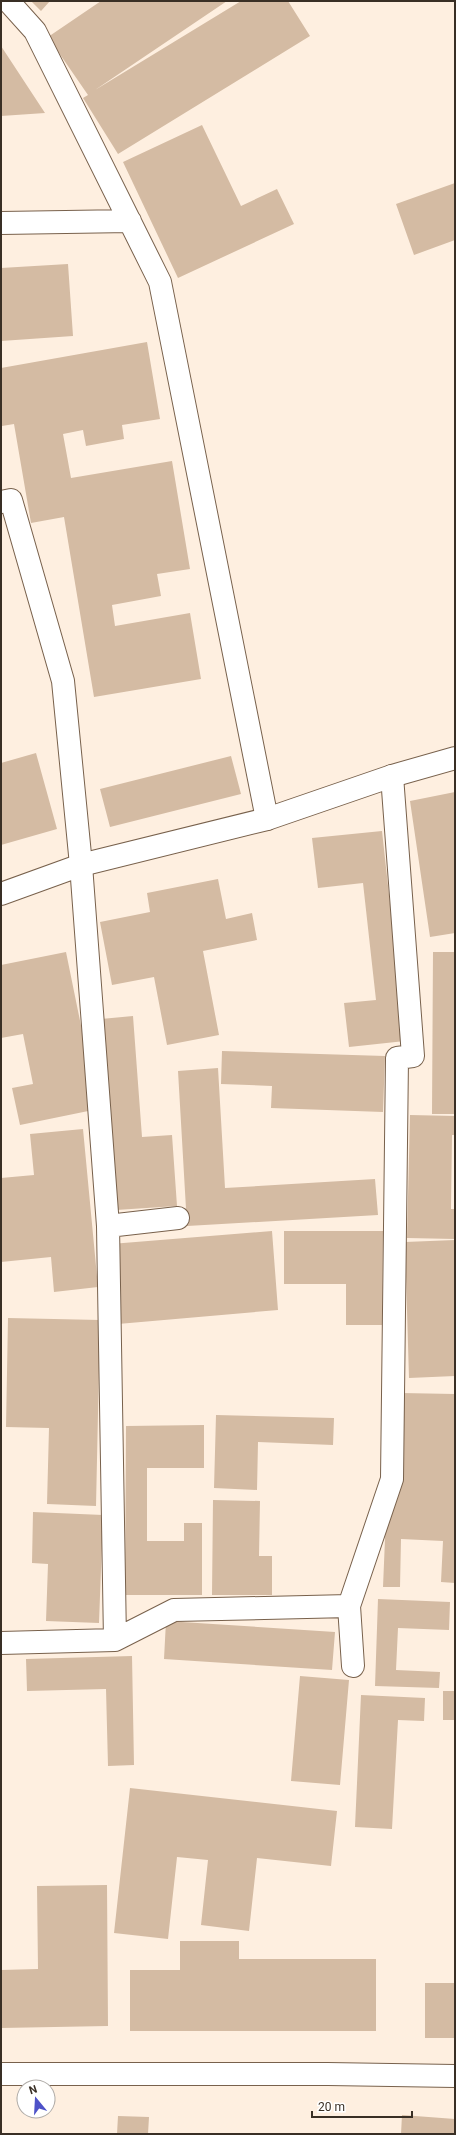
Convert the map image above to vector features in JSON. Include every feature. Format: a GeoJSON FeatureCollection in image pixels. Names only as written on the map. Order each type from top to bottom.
{"type":"FeatureCollection","features":[{"type":"Feature","properties":{"kind":"street"},"geometry":{"type":"LineString","coordinates":[[8,1],[35,31],[160,282],[267,819]]}},
{"type":"Feature","properties":{"kind":"street"},"geometry":{"type":"LineString","coordinates":[[1,223],[130,221]]}},
{"type":"Feature","properties":{"kind":"street"},"geometry":{"type":"LineString","coordinates":[[1,502],[11,500],[63,681],[81,865],[108,1226],[115,1640]]}},
{"type":"Feature","properties":{"kind":"street"},"geometry":{"type":"LineString","coordinates":[[1,894],[81,865],[267,819],[392,776],[455,758]]}},
{"type":"Feature","properties":{"kind":"street"},"geometry":{"type":"LineString","coordinates":[[353,1666],[349,1606],[392,1479],[397,1058],[413,1056],[392,776]]}},
{"type":"Feature","properties":{"kind":"street"},"geometry":{"type":"LineString","coordinates":[[108,1226],[178,1218]]}},
{"type":"Feature","properties":{"kind":"street"},"geometry":{"type":"LineString","coordinates":[[1,1642],[115,1640],[174,1610],[349,1606]]}},
{"type":"Feature","properties":{"kind":"street"},"geometry":{"type":"LineString","coordinates":[[1,2074],[328,2074],[455,2076]]}},
{"type":"Feature","properties":{"kind":"building"},"geometry":{"type":"Polygon","coordinates":[[[31,1],[50,1],[41,11],[31,1]]]}},
{"type":"Feature","properties":{"kind":"building"},"geometry":{"type":"Polygon","coordinates":[[[101,1],[227,1],[95,90],[241,1],[288,1],[310,36],[118,154],[83,98],[88,95],[48,37],[101,1]]]}},
{"type":"Feature","properties":{"kind":"building"},"geometry":{"type":"Polygon","coordinates":[[[1,46],[45,113],[1,116],[1,46]]]}},
{"type":"Feature","properties":{"kind":"building"},"geometry":{"type":"Polygon","coordinates":[[[202,125],[241,206],[277,189],[294,224],[178,278],[123,162],[202,125]]]}},
{"type":"Feature","properties":{"kind":"building"},"geometry":{"type":"Polygon","coordinates":[[[455,183],[455,240],[414,255],[396,204],[455,183]]]}},
{"type":"Feature","properties":{"kind":"building"},"geometry":{"type":"Polygon","coordinates":[[[68,264],[73,336],[1,341],[1,268],[68,264]]]}},
{"type":"Feature","properties":{"kind":"building"},"geometry":{"type":"Polygon","coordinates":[[[147,342],[160,419],[122,425],[124,439],[86,446],[83,430],[63,434],[71,478],[172,461],[190,569],[157,574],[161,596],[112,605],[115,626],[190,613],[201,679],[94,697],[64,517],[31,523],[14,424],[2,426],[1,368],[147,342]]]}},
{"type":"Feature","properties":{"kind":"building"},"geometry":{"type":"Polygon","coordinates":[[[36,753],[57,829],[1,845],[1,763],[36,753]]]}},
{"type":"Feature","properties":{"kind":"building"},"geometry":{"type":"Polygon","coordinates":[[[231,756],[241,794],[110,827],[100,789],[231,756]]]}},
{"type":"Feature","properties":{"kind":"building"},"geometry":{"type":"Polygon","coordinates":[[[455,792],[455,933],[430,937],[410,801],[455,792]]]}},
{"type":"Feature","properties":{"kind":"building"},"geometry":{"type":"Polygon","coordinates":[[[382,831],[405,1041],[349,1047],[344,1003],[376,1000],[363,883],[318,888],[312,838],[382,831]]]}},
{"type":"Feature","properties":{"kind":"building"},"geometry":{"type":"Polygon","coordinates":[[[218,879],[226,919],[252,913],[257,940],[203,951],[219,1035],[167,1045],[154,977],[112,985],[100,922],[150,912],[147,893],[218,879]]]}},
{"type":"Feature","properties":{"kind":"building"},"geometry":{"type":"Polygon","coordinates":[[[66,952],[98,1109],[20,1125],[12,1088],[33,1084],[23,1034],[1,1038],[1,965],[66,952]]]}},
{"type":"Feature","properties":{"kind":"building"},"geometry":{"type":"Polygon","coordinates":[[[433,952],[455,952],[455,1114],[432,1114],[433,952]]]}},
{"type":"Feature","properties":{"kind":"building"},"geometry":{"type":"Polygon","coordinates":[[[133,1016],[142,1137],[172,1135],[177,1206],[116,1210],[101,1019],[133,1016]]]}},
{"type":"Feature","properties":{"kind":"building"},"geometry":{"type":"Polygon","coordinates":[[[222,1051],[385,1056],[383,1112],[271,1108],[272,1086],[221,1084],[222,1051]]]}},
{"type":"Feature","properties":{"kind":"building"},"geometry":{"type":"Polygon","coordinates":[[[218,1068],[225,1188],[375,1179],[378,1215],[187,1226],[178,1071],[218,1068]]]}},
{"type":"Feature","properties":{"kind":"building"},"geometry":{"type":"Polygon","coordinates":[[[410,1115],[455,1116],[455,1135],[452,1135],[451,1209],[455,1209],[455,1239],[407,1238],[410,1115]]]}},
{"type":"Feature","properties":{"kind":"building"},"geometry":{"type":"Polygon","coordinates":[[[83,1129],[98,1287],[54,1292],[51,1257],[1,1262],[1,1178],[34,1175],[30,1134],[83,1129]]]}},
{"type":"Feature","properties":{"kind":"building"},"geometry":{"type":"Polygon","coordinates":[[[272,1231],[278,1310],[118,1324],[111,1244],[272,1231]]]}},
{"type":"Feature","properties":{"kind":"building"},"geometry":{"type":"Polygon","coordinates":[[[284,1231],[383,1231],[382,1325],[346,1325],[346,1284],[284,1284],[284,1231]]]}},
{"type":"Feature","properties":{"kind":"building"},"geometry":{"type":"Polygon","coordinates":[[[455,1240],[455,1376],[409,1378],[405,1242],[455,1240]]]}},
{"type":"Feature","properties":{"kind":"building"},"geometry":{"type":"Polygon","coordinates":[[[8,1318],[100,1320],[96,1506],[47,1504],[49,1428],[6,1427],[8,1318]]]}},
{"type":"Feature","properties":{"kind":"building"},"geometry":{"type":"Polygon","coordinates":[[[401,1393],[455,1394],[455,1583],[441,1582],[443,1541],[401,1539],[400,1587],[383,1587],[387,1491],[401,1393]]]}},
{"type":"Feature","properties":{"kind":"building"},"geometry":{"type":"Polygon","coordinates":[[[216,1415],[334,1418],[333,1445],[258,1442],[257,1490],[214,1488],[216,1415]]]}},
{"type":"Feature","properties":{"kind":"building"},"geometry":{"type":"Polygon","coordinates":[[[204,1425],[204,1468],[147,1468],[147,1541],[184,1541],[184,1523],[202,1523],[202,1595],[125,1595],[126,1426],[204,1425]]]}},
{"type":"Feature","properties":{"kind":"building"},"geometry":{"type":"Polygon","coordinates":[[[213,1500],[260,1501],[259,1556],[272,1556],[272,1595],[212,1595],[213,1500]]]}},
{"type":"Feature","properties":{"kind":"building"},"geometry":{"type":"Polygon","coordinates":[[[33,1512],[103,1515],[99,1623],[46,1621],[48,1564],[32,1563],[33,1512]]]}},
{"type":"Feature","properties":{"kind":"building"},"geometry":{"type":"Polygon","coordinates":[[[378,1599],[450,1602],[449,1630],[398,1628],[396,1670],[440,1672],[439,1688],[375,1686],[378,1599]]]}},
{"type":"Feature","properties":{"kind":"building"},"geometry":{"type":"Polygon","coordinates":[[[166,1621],[335,1632],[332,1670],[164,1659],[166,1621]]]}},
{"type":"Feature","properties":{"kind":"building"},"geometry":{"type":"Polygon","coordinates":[[[132,1656],[134,1765],[108,1766],[106,1689],[27,1691],[26,1659],[132,1656]]]}},
{"type":"Feature","properties":{"kind":"building"},"geometry":{"type":"Polygon","coordinates":[[[300,1676],[349,1680],[340,1785],[291,1781],[300,1676]]]}},
{"type":"Feature","properties":{"kind":"building"},"geometry":{"type":"Polygon","coordinates":[[[443,1691],[455,1691],[455,1720],[443,1720],[443,1691]]]}},
{"type":"Feature","properties":{"kind":"building"},"geometry":{"type":"Polygon","coordinates":[[[361,1695],[425,1698],[424,1721],[398,1720],[392,1829],[355,1827],[361,1695]]]}},
{"type":"Feature","properties":{"kind":"building"},"geometry":{"type":"Polygon","coordinates":[[[130,1788],[337,1811],[331,1866],[257,1858],[249,1931],[201,1925],[208,1860],[177,1857],[168,1939],[114,1933],[130,1788]]]}},
{"type":"Feature","properties":{"kind":"building"},"geometry":{"type":"Polygon","coordinates":[[[107,1885],[108,2026],[1,2028],[1,1970],[38,1969],[37,1886],[107,1885]]]}},
{"type":"Feature","properties":{"kind":"building"},"geometry":{"type":"Polygon","coordinates":[[[180,1941],[239,1941],[239,1959],[376,1959],[376,2031],[130,2031],[130,1970],[180,1970],[180,1941]]]}},
{"type":"Feature","properties":{"kind":"building"},"geometry":{"type":"Polygon","coordinates":[[[425,1983],[455,1983],[455,2038],[425,2038],[425,1983]]]}},
{"type":"Feature","properties":{"kind":"building"},"geometry":{"type":"Polygon","coordinates":[[[402,2115],[455,2119],[455,2134],[401,2134],[402,2115]]]}},
{"type":"Feature","properties":{"kind":"building"},"geometry":{"type":"Polygon","coordinates":[[[118,2116],[149,2117],[148,2134],[117,2134],[118,2116]]]}}]}
